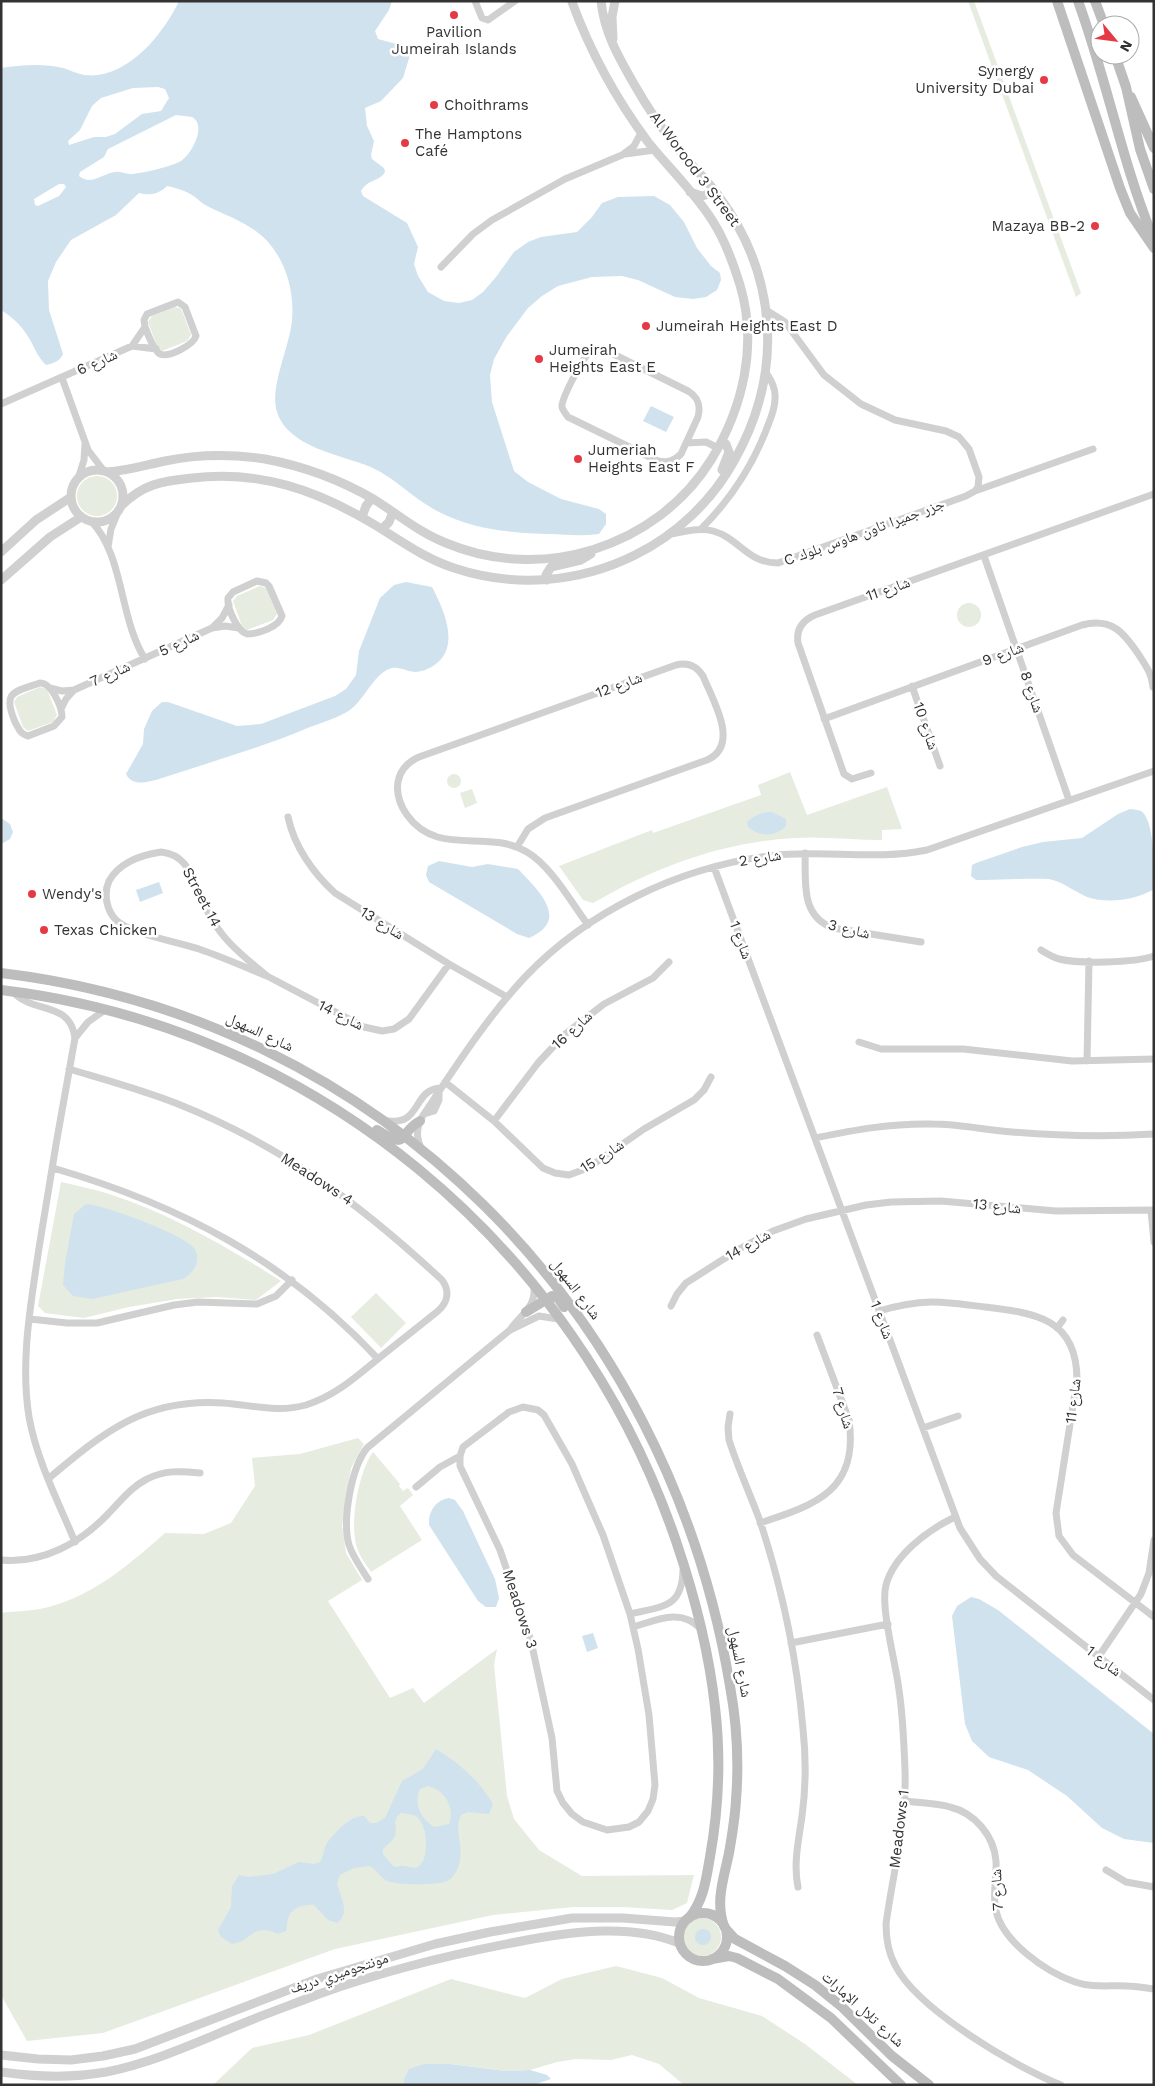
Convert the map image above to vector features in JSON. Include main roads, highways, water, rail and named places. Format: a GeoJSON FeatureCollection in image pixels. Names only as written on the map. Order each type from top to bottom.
{"type":"FeatureCollection","features":[{"type":"Feature","properties":{"kind":"main road"},"geometry":{"type":"LineString","coordinates":[[1057,1],[1120,188],[1130,213],[1154,248]]}},
{"type":"Feature","properties":{"kind":"main road"},"geometry":{"type":"LineString","coordinates":[[1078,1],[1101,70],[1132,181],[1154,240]]}},
{"type":"Feature","properties":{"kind":"main road"},"geometry":{"type":"LineString","coordinates":[[1095,1],[1100,15]]}},
{"type":"Feature","properties":{"kind":"main road"},"geometry":{"type":"LineString","coordinates":[[1118,65],[1126,87],[1134,129],[1154,189]]}},
{"type":"Feature","properties":{"kind":"main road"},"geometry":{"type":"LineString","coordinates":[[1126,87],[1144,122],[1154,148]]}},
{"type":"Feature","properties":{"kind":"main road","name":"شارع السهول"},"geometry":{"type":"LineString","coordinates":[[1,972],[44,978],[100,991],[174,1013],[258,1047],[299,1068],[380,1119],[422,1150],[475,1194],[508,1228],[564,1296],[620,1379],[645,1425],[670,1479],[699,1556],[719,1633],[736,1726],[738,1768],[734,1826],[719,1901],[720,1917],[724,1927]]}},
{"type":"Feature","properties":{"kind":"main road","name":"شارع السهول"},"geometry":{"type":"LineString","coordinates":[[1,990],[105,1009],[141,1019],[204,1042],[265,1069],[323,1101],[382,1141],[440,1187],[493,1237],[545,1299],[586,1355],[629,1430],[668,1518],[701,1628],[717,1719],[719,1790],[716,1821],[703,1892],[698,1906],[687,1919]]}},
{"type":"Feature","properties":{"kind":"main road"},"geometry":{"type":"LineString","coordinates":[[323,1101],[356,1117],[391,1139],[398,1140],[405,1137],[422,1118]]}},
{"type":"Feature","properties":{"kind":"main road"},"geometry":{"type":"LineString","coordinates":[[526,1312],[545,1299],[552,1296],[558,1298],[598,1345]]}},
{"type":"Feature","properties":{"kind":"main road"},"geometry":{"type":"LineString","coordinates":[[708,1914],[720,1920],[724,1927],[725,1946],[718,1956],[698,1961],[686,1955],[680,1943],[680,1931],[687,1919],[708,1914]]}},
{"type":"Feature","properties":{"kind":"main road","name":"شارع تلال الإمارات"},"geometry":{"type":"LineString","coordinates":[[724,1927],[743,1944],[785,1966],[815,1985],[841,2006],[892,2056],[929,2085]]}},
{"type":"Feature","properties":{"kind":"main road","name":"شارع تلال الإمارات"},"geometry":{"type":"LineString","coordinates":[[712,1959],[720,1957],[737,1958],[778,1979],[831,2018],[901,2085]]}},
{"type":"Feature","properties":{"kind":"water"},"geometry":{"type":"Polygon","coordinates":[[[179,1],[392,1],[389,10],[375,31],[378,39],[404,46],[410,55],[403,78],[381,101],[365,108],[367,126],[374,141],[372,159],[384,168],[385,172],[367,184],[361,191],[363,196],[407,223],[418,247],[414,264],[418,276],[428,292],[444,301],[459,303],[472,300],[483,292],[514,252],[528,242],[541,237],[577,232],[592,217],[602,203],[618,197],[654,196],[670,205],[684,222],[697,248],[711,266],[720,273],[721,280],[717,290],[706,297],[693,299],[675,297],[638,280],[622,276],[592,277],[558,286],[528,308],[507,336],[494,359],[490,375],[492,402],[514,471],[528,482],[561,499],[599,509],[606,514],[606,524],[599,534],[522,533],[493,529],[465,522],[437,511],[371,467],[316,448],[290,432],[281,421],[276,408],[275,398],[278,376],[292,320],[289,283],[280,260],[274,249],[257,232],[177,188],[167,186],[154,194],[139,193],[116,215],[71,240],[56,262],[48,281],[49,310],[63,354],[54,362],[46,365],[43,362],[22,328],[1,310],[1,68],[24,65],[48,65],[79,74],[100,75],[129,63],[141,53],[153,41],[179,1]],[[158,87],[133,88],[101,98],[92,106],[80,130],[68,141],[69,145],[94,137],[106,137],[115,134],[142,114],[161,111],[169,98],[165,89],[158,87]],[[176,115],[108,149],[104,157],[80,172],[79,176],[83,179],[92,180],[115,172],[135,174],[179,162],[188,154],[196,141],[198,127],[192,117],[176,115]],[[59,184],[34,199],[35,205],[38,206],[59,196],[66,187],[64,184],[59,184]]]}},
{"type":"Feature","properties":{"kind":"water"},"geometry":{"type":"Polygon","coordinates":[[[651,406],[674,417],[666,432],[643,421],[651,406]]]}},
{"type":"Feature","properties":{"kind":"water"},"geometry":{"type":"Polygon","coordinates":[[[406,582],[432,587],[443,611],[448,629],[447,647],[444,655],[436,664],[416,672],[391,668],[381,674],[357,704],[345,713],[273,742],[155,780],[136,782],[132,781],[126,774],[143,744],[144,729],[152,711],[162,702],[168,702],[237,726],[261,724],[335,696],[346,689],[356,675],[359,651],[380,598],[394,585],[406,582]]]}},
{"type":"Feature","properties":{"kind":"water"},"geometry":{"type":"Polygon","coordinates":[[[1130,809],[1141,811],[1146,816],[1149,824],[1154,858],[1154,889],[1147,893],[1122,900],[1104,900],[1087,897],[1059,882],[1049,879],[976,880],[971,876],[972,865],[976,863],[1022,847],[1043,842],[1082,838],[1118,814],[1130,809]]]}},
{"type":"Feature","properties":{"kind":"water"},"geometry":{"type":"Polygon","coordinates":[[[772,812],[786,819],[786,826],[782,830],[772,834],[762,834],[748,827],[747,822],[753,817],[762,813],[772,812]]]}},
{"type":"Feature","properties":{"kind":"water"},"geometry":{"type":"Polygon","coordinates":[[[1,818],[10,824],[13,832],[10,839],[1,844],[1,818]]]}},
{"type":"Feature","properties":{"kind":"water"},"geometry":{"type":"Polygon","coordinates":[[[439,861],[472,867],[488,864],[518,869],[534,886],[547,905],[548,923],[541,931],[529,938],[517,934],[429,882],[426,875],[428,866],[439,861]]]}},
{"type":"Feature","properties":{"kind":"water"},"geometry":{"type":"Polygon","coordinates":[[[159,882],[163,893],[140,902],[136,890],[159,882]]]}},
{"type":"Feature","properties":{"kind":"water"},"geometry":{"type":"Polygon","coordinates":[[[86,1204],[109,1209],[142,1221],[186,1241],[196,1252],[197,1261],[194,1269],[183,1279],[92,1299],[73,1296],[63,1285],[65,1263],[74,1214],[86,1204]]]}},
{"type":"Feature","properties":{"kind":"water"},"geometry":{"type":"Polygon","coordinates":[[[449,1498],[455,1500],[463,1511],[495,1579],[499,1598],[496,1607],[486,1607],[478,1601],[429,1525],[431,1511],[440,1501],[449,1498]]]}},
{"type":"Feature","properties":{"kind":"water"},"geometry":{"type":"Polygon","coordinates":[[[971,1597],[979,1599],[998,1610],[1154,1734],[1154,1843],[1124,1839],[1102,1828],[1067,1796],[1028,1770],[989,1757],[972,1741],[965,1724],[952,1616],[957,1606],[971,1597]]]}},
{"type":"Feature","properties":{"kind":"water"},"geometry":{"type":"Polygon","coordinates":[[[593,1633],[598,1648],[587,1652],[582,1636],[593,1633]]]}},
{"type":"Feature","properties":{"kind":"water"},"geometry":{"type":"Polygon","coordinates":[[[436,1749],[468,1773],[482,1787],[493,1804],[489,1814],[468,1812],[461,1815],[458,1827],[461,1854],[459,1866],[449,1880],[437,1883],[400,1883],[387,1881],[370,1866],[354,1868],[340,1875],[337,1883],[344,1909],[341,1919],[337,1923],[328,1920],[314,1905],[306,1905],[295,1909],[289,1915],[286,1931],[278,1934],[263,1930],[258,1931],[232,1944],[221,1937],[218,1930],[231,1907],[232,1886],[239,1875],[248,1877],[273,1874],[299,1862],[314,1864],[320,1862],[327,1843],[343,1825],[359,1816],[364,1816],[370,1823],[376,1823],[385,1818],[402,1781],[423,1769],[436,1749]],[[428,1786],[420,1789],[418,1795],[418,1806],[422,1815],[434,1827],[449,1824],[451,1811],[447,1800],[439,1791],[428,1786]],[[401,1813],[395,1821],[395,1836],[383,1849],[383,1854],[393,1866],[416,1868],[424,1860],[426,1842],[424,1829],[417,1817],[401,1813]]]}},
{"type":"Feature","properties":{"kind":"water"},"geometry":{"type":"Polygon","coordinates":[[[703,1929],[709,1931],[711,1937],[709,1943],[703,1945],[697,1943],[695,1937],[697,1931],[703,1929]]]}},
{"type":"Feature","properties":{"kind":"water"},"geometry":{"type":"Polygon","coordinates":[[[424,2064],[450,2064],[506,2071],[530,2070],[547,2075],[551,2079],[533,2085],[403,2085],[409,2069],[424,2064]]]}},
{"type":"Feature","properties":{"kind":"place","name":"Pavilion Jumeirah Islands"},"geometry":{"type":"Point","coordinates":[454,15]}},
{"type":"Feature","properties":{"kind":"place","name":"Synergy University Dubai"},"geometry":{"type":"Point","coordinates":[1044,80]}},
{"type":"Feature","properties":{"kind":"place","name":"Choithrams"},"geometry":{"type":"Point","coordinates":[434,105]}},
{"type":"Feature","properties":{"kind":"place","name":"The Hamptons Café"},"geometry":{"type":"Point","coordinates":[405,143]}},
{"type":"Feature","properties":{"kind":"place","name":"Mazaya BB-2"},"geometry":{"type":"Point","coordinates":[1095,226]}},
{"type":"Feature","properties":{"kind":"place","name":"Jumeirah Heights East D"},"geometry":{"type":"Point","coordinates":[646,326]}},
{"type":"Feature","properties":{"kind":"place","name":"Jumeirah Heights East E"},"geometry":{"type":"Point","coordinates":[539,359]}},
{"type":"Feature","properties":{"kind":"place","name":"Jumeriah Heights East F"},"geometry":{"type":"Point","coordinates":[578,459]}},
{"type":"Feature","properties":{"kind":"place","name":"Wendy's"},"geometry":{"type":"Point","coordinates":[32,894]}},
{"type":"Feature","properties":{"kind":"place","name":"Texas Chicken"},"geometry":{"type":"Point","coordinates":[44,930]}}]}
